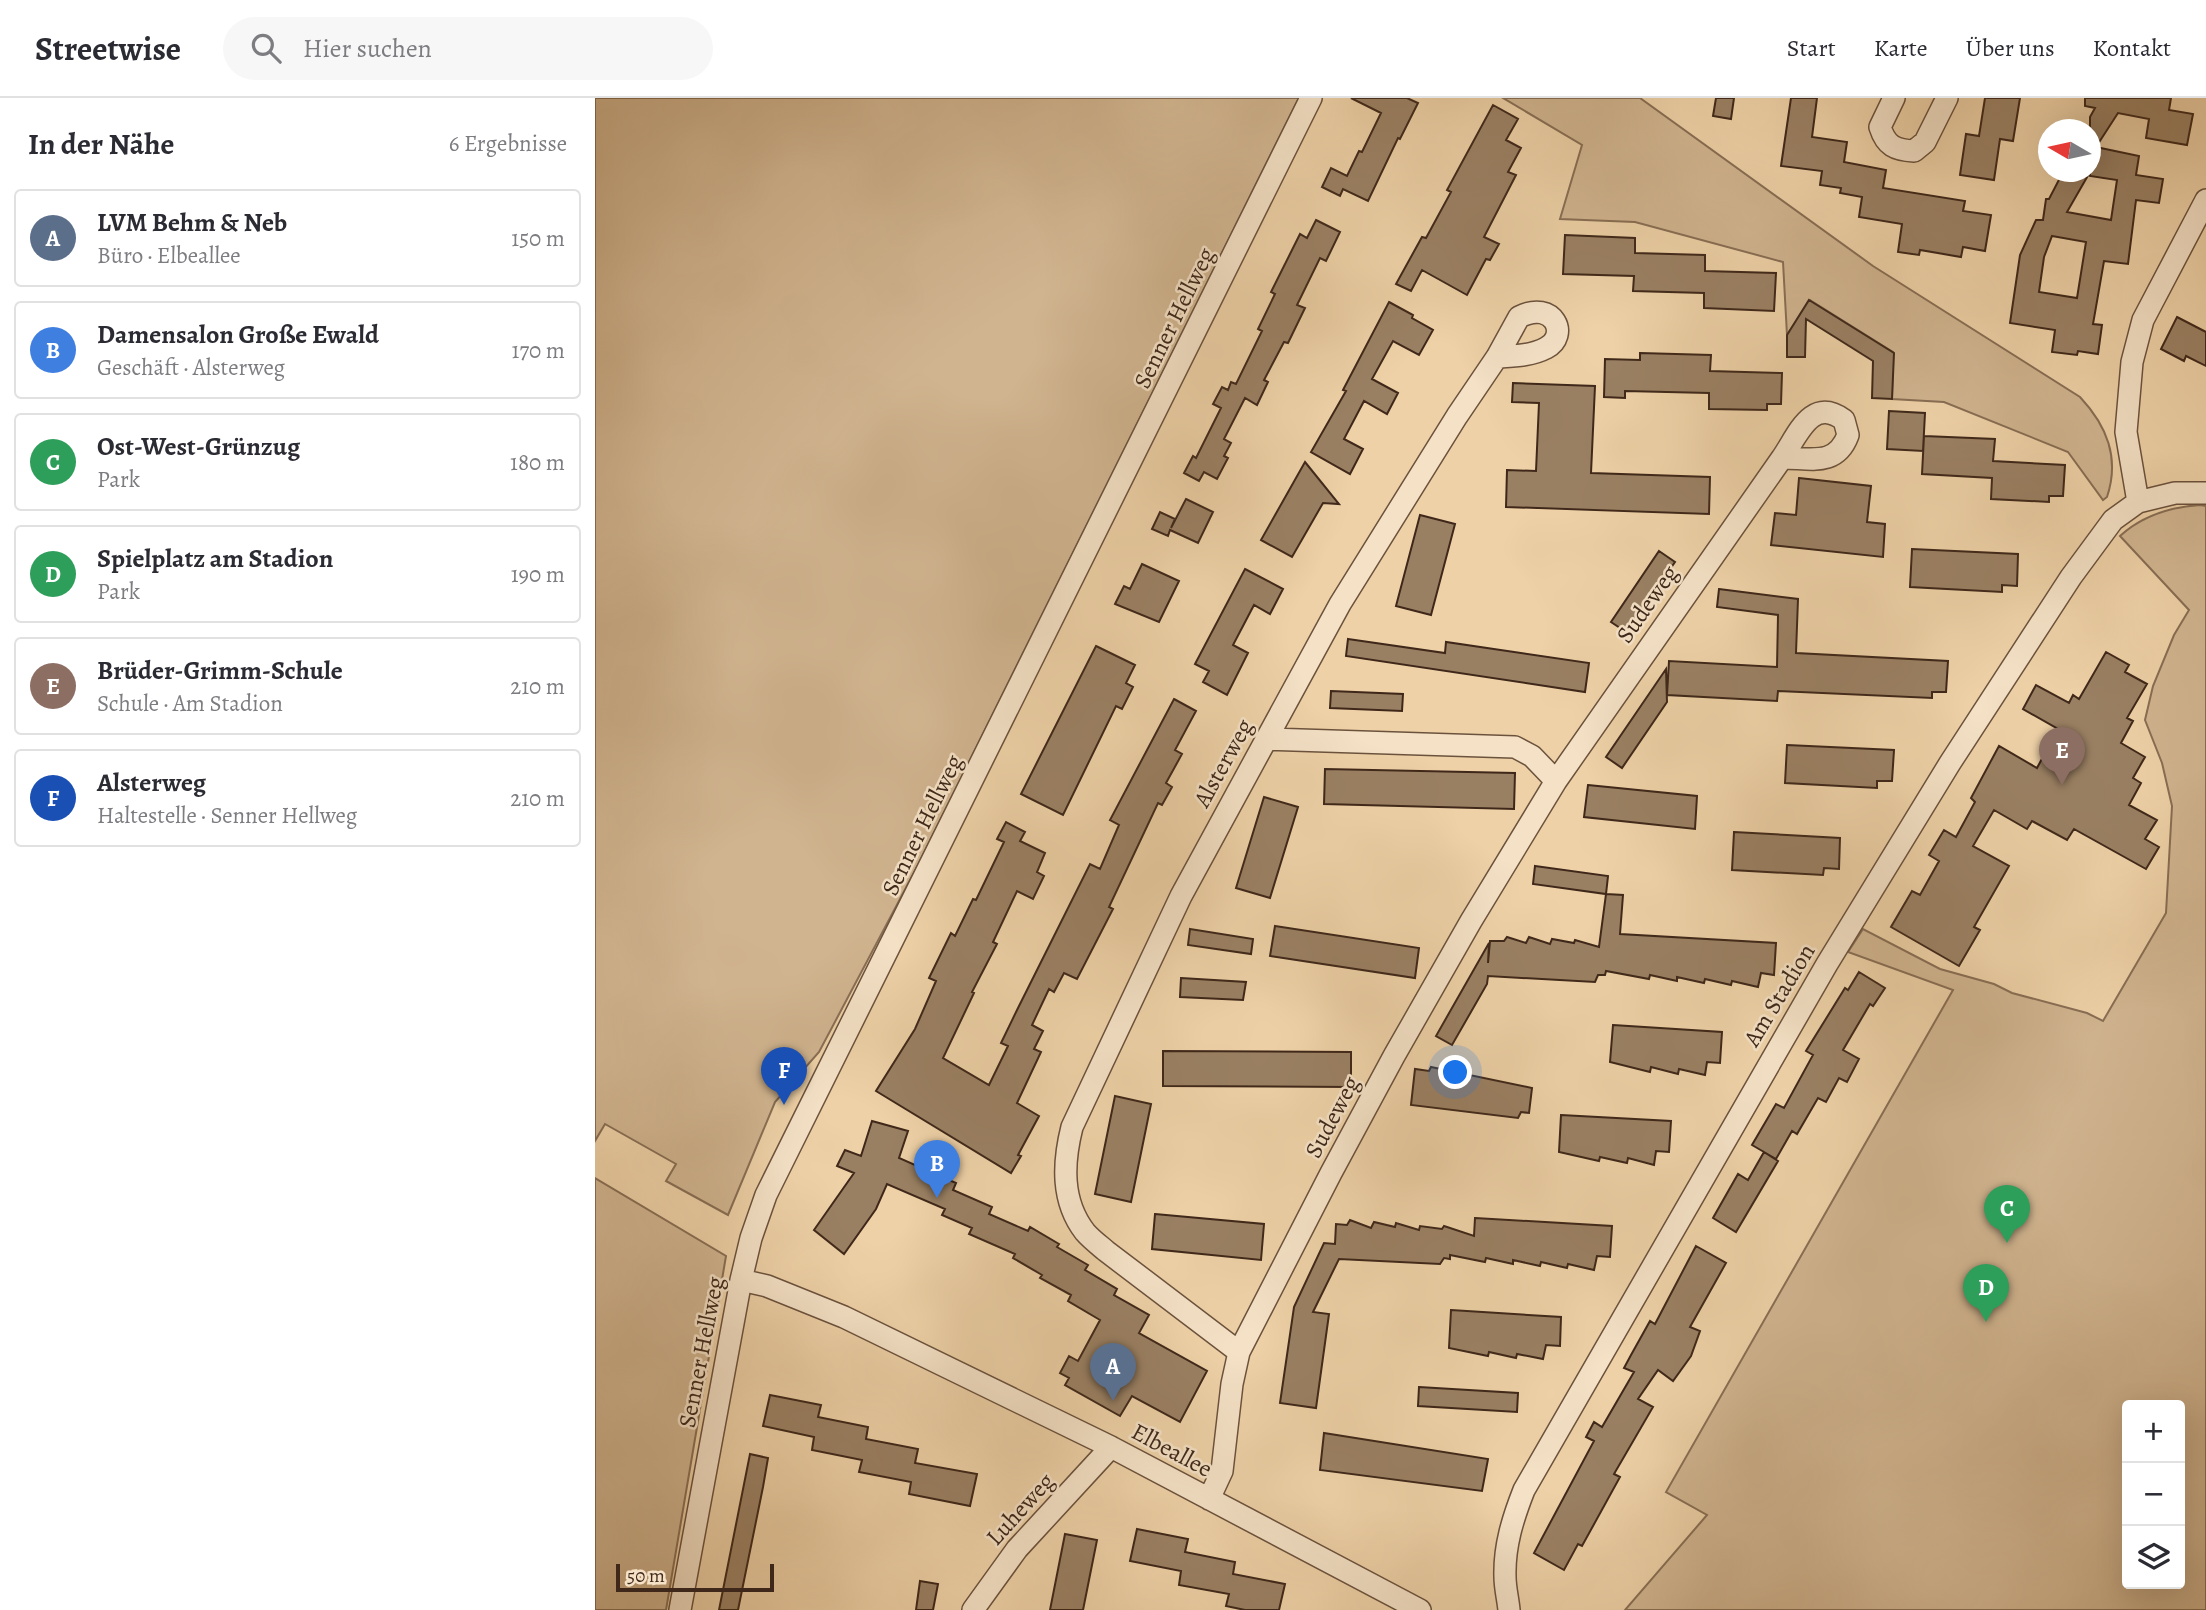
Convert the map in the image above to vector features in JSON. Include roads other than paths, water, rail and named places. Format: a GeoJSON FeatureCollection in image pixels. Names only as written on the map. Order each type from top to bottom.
{"type":"FeatureCollection","features":[{"type":"Feature","properties":{"kind":"street","name":"Senner Hellweg"},"geometry":{"type":"LineString","coordinates":[[680,1610],[741,1280],[751,1238],[766,1195],[1311,98]]}},
{"type":"Feature","properties":{"kind":"street"},"geometry":{"type":"LineString","coordinates":[[1894,98],[1880,127],[1884,141],[1897,150],[1914,151],[1925,142],[1947,98]]}},
{"type":"Feature","properties":{"kind":"street"},"geometry":{"type":"LineString","coordinates":[[2138,502],[2126,432],[2132,362],[2143,320],[2206,200]]}},
{"type":"Feature","properties":{"kind":"street","name":"Alsterweg"},"geometry":{"type":"LineString","coordinates":[[1239,1352],[1085,1232],[1072,1209],[1065,1182],[1065,1154],[1072,1127],[1181,896],[1340,604],[1457,416],[1497,357]]}},
{"type":"Feature","properties":{"kind":"street","name":"Sudeweg"},"geometry":{"type":"LineString","coordinates":[[1209,1499],[1222,1471],[1232,1384],[1239,1352],[1394,1056],[1556,781],[1782,458]]}},
{"type":"Feature","properties":{"kind":"street","name":"Am Stadion"},"geometry":{"type":"LineString","coordinates":[[1509,1610],[1505,1558],[1508,1536],[1524,1490],[1780,1045],[1950,763],[2071,577],[2113,520],[2138,502],[2175,493],[2206,493]]}},
{"type":"Feature","properties":{"kind":"street"},"geometry":{"type":"LineString","coordinates":[[1266,739],[1515,747],[1532,756],[1556,781]]}},
{"type":"Feature","properties":{"kind":"street","name":"Elbeallee"},"geometry":{"type":"LineString","coordinates":[[741,1280],[767,1286],[844,1317],[1111,1447],[1396,1604],[1420,1610]]}},
{"type":"Feature","properties":{"kind":"street","name":"Luheweg"},"geometry":{"type":"LineString","coordinates":[[973,1610],[1017,1549],[1111,1447]]}},
{"type":"Feature","properties":{"kind":"place","name":"Brüder-Grimm-Schule"},"geometry":{"type":"Point","coordinates":[2062,785]}},
{"type":"Feature","properties":{"kind":"place","name":"Alsterweg"},"geometry":{"type":"Point","coordinates":[784,1105]}},
{"type":"Feature","properties":{"kind":"place","name":"Damensalon Große Ewald"},"geometry":{"type":"Point","coordinates":[937,1198]}},
{"type":"Feature","properties":{"kind":"place","name":"Ost-West-Grünzug"},"geometry":{"type":"Point","coordinates":[2007,1243]}},
{"type":"Feature","properties":{"kind":"place","name":"Spielplatz am Stadion"},"geometry":{"type":"Point","coordinates":[1986,1322]}},
{"type":"Feature","properties":{"kind":"place","name":"LVM Behm & Neb"},"geometry":{"type":"Point","coordinates":[1113,1401]}}]}
